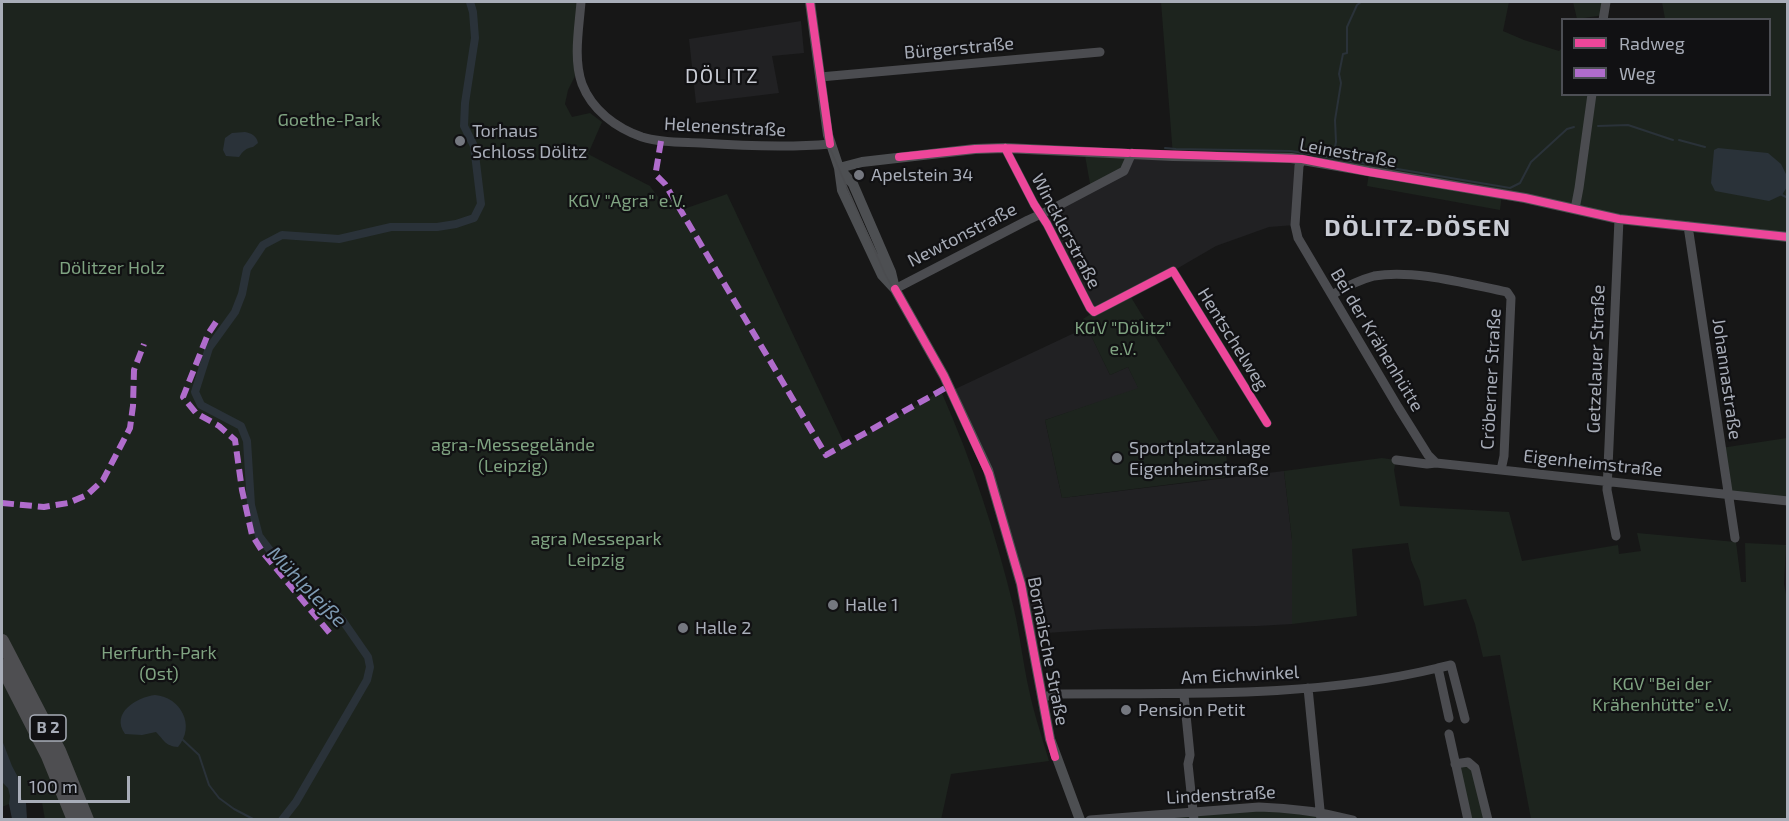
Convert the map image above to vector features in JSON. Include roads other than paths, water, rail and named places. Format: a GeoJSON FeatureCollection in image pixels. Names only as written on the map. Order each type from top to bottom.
{"type":"FeatureCollection","features":[{"type":"Feature","properties":{"kind":"highway","name":"B 2"},"geometry":{"type":"LineString","coordinates":[[2,641],[59,751],[87,819]]}},
{"type":"Feature","properties":{"kind":"highway","name":"B 2"},"geometry":{"type":"LineString","coordinates":[[2,666],[48,756],[74,819]]}},
{"type":"Feature","properties":{"kind":"main road","name":"Bornaische Straße"},"geometry":{"type":"LineString","coordinates":[[810,2],[829,139],[839,168],[842,190],[882,275],[895,289],[951,391],[989,474],[1021,584],[1050,739],[1080,819]]}},
{"type":"Feature","properties":{"kind":"main road","name":"Leinestraße"},"geometry":{"type":"LineString","coordinates":[[839,168],[862,162],[975,149],[1005,148],[1302,159],[1525,198],[1619,219],[1788,237]]}},
{"type":"Feature","properties":{"kind":"street","name":"Helenenstraße"},"geometry":{"type":"LineString","coordinates":[[580,2],[578,47],[582,85],[596,108],[615,125],[643,138],[661,141],[796,146],[829,139]]}},
{"type":"Feature","properties":{"kind":"street"},"geometry":{"type":"LineString","coordinates":[[1603,18],[1606,2]]}},
{"type":"Feature","properties":{"kind":"street","name":"Bürgerstraße"},"geometry":{"type":"LineString","coordinates":[[820,77],[1100,52]]}},
{"type":"Feature","properties":{"kind":"street"},"geometry":{"type":"LineString","coordinates":[[1575,209],[1592,96]]}},
{"type":"Feature","properties":{"kind":"street","name":"Wincklerstraße"},"geometry":{"type":"LineString","coordinates":[[1005,148],[1094,312],[1173,271]]}},
{"type":"Feature","properties":{"kind":"street","name":"Newtonstraße"},"geometry":{"type":"LineString","coordinates":[[895,289],[1124,171],[1132,153]]}},
{"type":"Feature","properties":{"kind":"street","name":"Bei der Krähenhütte"},"geometry":{"type":"LineString","coordinates":[[1302,159],[1299,166],[1296,231],[1301,245],[1428,455],[1436,463]]}},
{"type":"Feature","properties":{"kind":"street","name":"Getzelauer Straße"},"geometry":{"type":"LineString","coordinates":[[1616,536],[1607,490],[1619,219]]}},
{"type":"Feature","properties":{"kind":"street","name":"Johannastraße"},"geometry":{"type":"LineString","coordinates":[[1688,226],[1735,538]]}},
{"type":"Feature","properties":{"kind":"street","name":"Hentschelweg"},"geometry":{"type":"LineString","coordinates":[[1173,271],[1267,423]]}},
{"type":"Feature","properties":{"kind":"street","name":"Cröberner Straße"},"geometry":{"type":"LineString","coordinates":[[1332,295],[1357,281],[1398,274],[1507,292],[1512,298],[1502,470]]}},
{"type":"Feature","properties":{"kind":"street","name":"Eigenheimstraße"},"geometry":{"type":"LineString","coordinates":[[1396,460],[1788,501]]}},
{"type":"Feature","properties":{"kind":"street"},"geometry":{"type":"LineString","coordinates":[[1449,718],[1438,668],[1450,665],[1465,719]]}},
{"type":"Feature","properties":{"kind":"street","name":"Am Eichwinkel"},"geometry":{"type":"LineString","coordinates":[[1042,697],[1058,694],[1184,695],[1338,686],[1438,668]]}},
{"type":"Feature","properties":{"kind":"street"},"geometry":{"type":"LineString","coordinates":[[1308,688],[1321,816]]}},
{"type":"Feature","properties":{"kind":"street"},"geometry":{"type":"LineString","coordinates":[[1184,695],[1194,816]]}},
{"type":"Feature","properties":{"kind":"street"},"geometry":{"type":"LineString","coordinates":[[1449,734],[1468,819]]}},
{"type":"Feature","properties":{"kind":"street"},"geometry":{"type":"LineString","coordinates":[[1455,764],[1468,762],[1475,768],[1488,819]]}},
{"type":"Feature","properties":{"kind":"street","name":"Lindenstraße"},"geometry":{"type":"LineString","coordinates":[[1090,819],[1194,816],[1259,807],[1286,808],[1321,816],[1353,819]]}},
{"type":"Feature","properties":{"kind":"waterway","name":"Mühlpleiße"},"geometry":{"type":"LineString","coordinates":[[282,820],[296,802],[367,680],[370,667],[368,657],[343,621],[275,557],[259,536],[251,505],[247,441],[241,426],[201,405],[195,392],[209,348],[235,312],[242,294],[247,269],[263,245],[282,235],[339,239],[391,227],[437,227],[474,218],[481,204],[474,146],[464,126],[465,103],[475,38],[470,2]]}},
{"type":"Feature","properties":{"kind":"waterway"},"geometry":{"type":"LineString","coordinates":[[1333,157],[1336,142],[1335,120],[1341,83],[1339,74],[1343,54],[1347,53],[1347,27],[1357,5],[1361,2]]}},
{"type":"Feature","properties":{"kind":"waterway"},"geometry":{"type":"LineString","coordinates":[[1598,126],[1628,125],[1673,140]]}},
{"type":"Feature","properties":{"kind":"waterway"},"geometry":{"type":"LineString","coordinates":[[1165,148],[1291,151],[1510,188],[1520,183],[1531,162],[1567,129],[1574,127]]}},
{"type":"Feature","properties":{"kind":"waterway"},"geometry":{"type":"LineString","coordinates":[[1679,140],[1705,147]]}},
{"type":"Feature","properties":{"kind":"waterway"},"geometry":{"type":"LineString","coordinates":[[1782,195],[1788,198]]}},
{"type":"Feature","properties":{"kind":"waterway"},"geometry":{"type":"LineString","coordinates":[[183,740],[199,755],[209,785],[219,798],[255,820]]}},
{"type":"Feature","properties":{"kind":"tram line"},"geometry":{"type":"LineString","coordinates":[[809,2],[828,144],[885,274],[942,377],[987,474],[1019,585],[1048,740],[1055,757]]}},
{"type":"Feature","properties":{"kind":"place","name":"Torhaus Schloss Dölitz"},"geometry":{"type":"Point","coordinates":[460,141]}},
{"type":"Feature","properties":{"kind":"place","name":"Apelstein 34"},"geometry":{"type":"Point","coordinates":[859,175]}},
{"type":"Feature","properties":{"kind":"place","name":"Sportplatzanlage Eigenheimstraße"},"geometry":{"type":"Point","coordinates":[1117,458]}},
{"type":"Feature","properties":{"kind":"place","name":"Halle 1"},"geometry":{"type":"Point","coordinates":[833,605]}},
{"type":"Feature","properties":{"kind":"place","name":"Halle 2"},"geometry":{"type":"Point","coordinates":[683,628]}},
{"type":"Feature","properties":{"kind":"place","name":"Pension Petit"},"geometry":{"type":"Point","coordinates":[1126,710]}},
{"type":"Feature","properties":{"kind":"district","name":"DÖLITZ"},"geometry":{"type":"Point","coordinates":[722,76]}},
{"type":"Feature","properties":{"kind":"district","name":"DÖLITZ-DÖSEN"},"geometry":{"type":"Point","coordinates":[1418,228]}},
{"type":"Feature","properties":{"kind":"park label","name":"Goethe-Park"},"geometry":{"type":"Point","coordinates":[329,120]}},
{"type":"Feature","properties":{"kind":"park label","name":"KGV \"Agra\" e.V."},"geometry":{"type":"Point","coordinates":[627,201]}},
{"type":"Feature","properties":{"kind":"park label","name":"Dölitzer Holz"},"geometry":{"type":"Point","coordinates":[112,268]}},
{"type":"Feature","properties":{"kind":"park label","name":"KGV \"Dölitz\" e.V."},"geometry":{"type":"Point","coordinates":[1123,338]}},
{"type":"Feature","properties":{"kind":"park label","name":"agra-Messegelände (Leipzig)"},"geometry":{"type":"Point","coordinates":[513,455]}},
{"type":"Feature","properties":{"kind":"park label","name":"agra Messepark Leipzig"},"geometry":{"type":"Point","coordinates":[596,549]}},
{"type":"Feature","properties":{"kind":"park label","name":"Herfurth-Park (Ost)"},"geometry":{"type":"Point","coordinates":[159,663]}},
{"type":"Feature","properties":{"kind":"park label","name":"KGV \"Bei der Krähenhütte\" e.V."},"geometry":{"type":"Point","coordinates":[1662,694]}}]}
